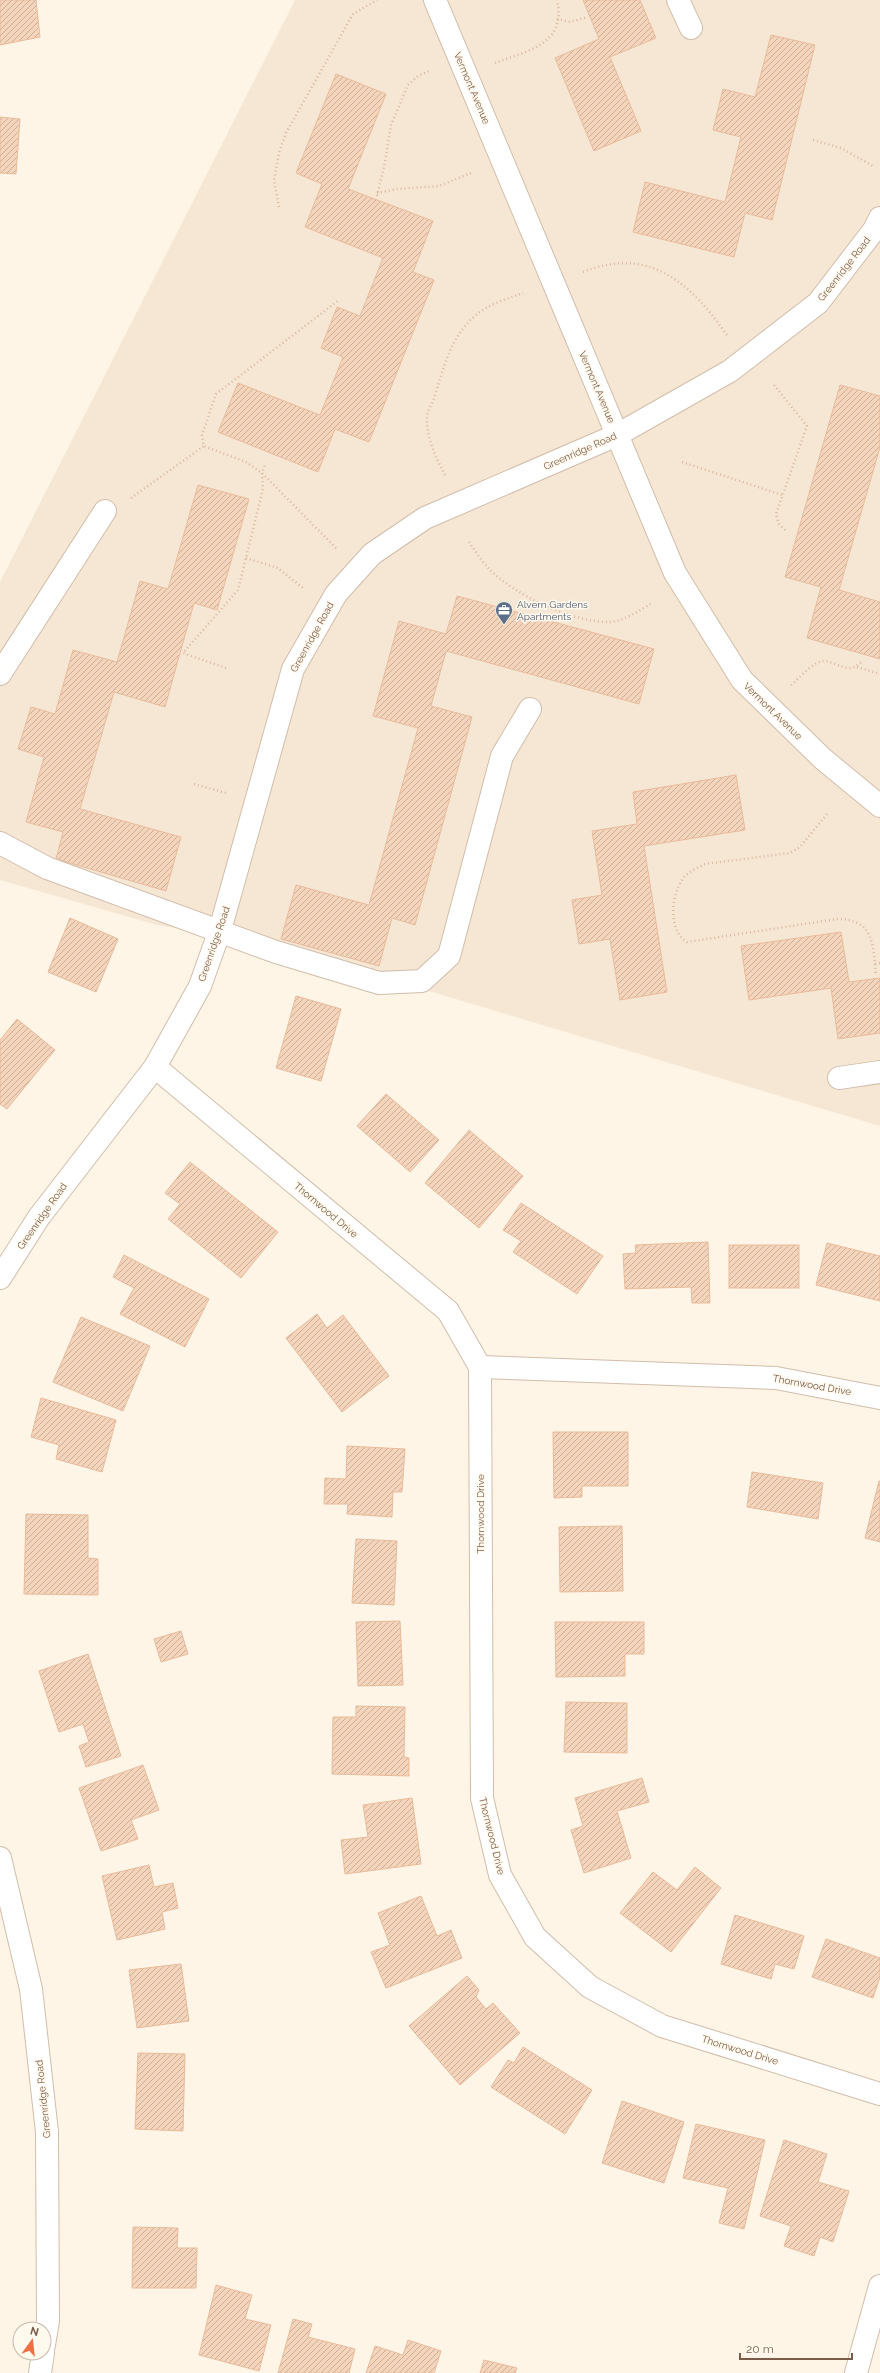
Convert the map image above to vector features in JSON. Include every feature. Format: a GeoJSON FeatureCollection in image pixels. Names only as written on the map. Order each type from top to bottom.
{"type":"FeatureCollection","features":[{"type":"Feature","properties":{"kind":"street","name":"Vermont Avenue"},"geometry":{"type":"LineString","coordinates":[[435,0],[675,573],[742,680],[823,759],[880,806]]}},
{"type":"Feature","properties":{"kind":"street"},"geometry":{"type":"LineString","coordinates":[[678,0],[690,28]]}},
{"type":"Feature","properties":{"kind":"street","name":"Greenridge Road"},"geometry":{"type":"LineString","coordinates":[[0,1278],[39,1217],[155,1067],[200,986],[220,930],[293,669],[336,594],[372,554],[425,518],[617,435],[730,371],[818,303],[874,230],[880,218]]}},
{"type":"Feature","properties":{"kind":"street"},"geometry":{"type":"LineString","coordinates":[[0,674],[104,511]]}},
{"type":"Feature","properties":{"kind":"street"},"geometry":{"type":"LineString","coordinates":[[0,844],[47,868],[220,930],[276,952],[379,982],[422,981],[449,956],[502,756],[530,709]]}},
{"type":"Feature","properties":{"kind":"street","name":"Thornwood Drive"},"geometry":{"type":"LineString","coordinates":[[155,1067],[448,1311],[480,1367],[482,1798],[500,1875],[535,1937],[590,1988],[662,2026],[880,2094]]}},
{"type":"Feature","properties":{"kind":"street"},"geometry":{"type":"LineString","coordinates":[[839,1078],[880,1072]]}},
{"type":"Feature","properties":{"kind":"street","name":"Thornwood Drive"},"geometry":{"type":"LineString","coordinates":[[480,1367],[776,1378],[880,1398]]}},
{"type":"Feature","properties":{"kind":"street","name":"Greenridge Road"},"geometry":{"type":"LineString","coordinates":[[0,1858],[6,1877],[31,1989],[47,2132],[48,2321]]}},
{"type":"Feature","properties":{"kind":"street"},"geometry":{"type":"LineString","coordinates":[[856,2373],[880,2286]]}},
{"type":"Feature","properties":{"kind":"street"},"geometry":{"type":"LineString","coordinates":[[40,2373],[42,2361]]}},
{"type":"Feature","properties":{"kind":"path"},"geometry":{"type":"LineString","coordinates":[[279,207],[274,181],[279,152],[286,133],[353,14],[377,0]]}},
{"type":"Feature","properties":{"kind":"path"},"geometry":{"type":"LineString","coordinates":[[494,63],[537,48],[548,40],[557,19],[556,0]]}},
{"type":"Feature","properties":{"kind":"path"},"geometry":{"type":"LineString","coordinates":[[557,19],[570,22],[588,17]]}},
{"type":"Feature","properties":{"kind":"path"},"geometry":{"type":"LineString","coordinates":[[429,71],[418,76],[408,84],[391,124],[385,162],[377,195],[397,189],[439,186],[471,172]]}},
{"type":"Feature","properties":{"kind":"path"},"geometry":{"type":"LineString","coordinates":[[813,140],[841,148],[873,166]]}},
{"type":"Feature","properties":{"kind":"path"},"geometry":{"type":"LineString","coordinates":[[583,272],[594,267],[617,264],[658,269],[676,279],[700,299],[730,339]]}},
{"type":"Feature","properties":{"kind":"path"},"geometry":{"type":"LineString","coordinates":[[447,479],[429,436],[427,418],[429,405],[435,396],[450,347],[461,330],[477,314],[495,303],[523,293]]}},
{"type":"Feature","properties":{"kind":"path"},"geometry":{"type":"LineString","coordinates":[[204,446],[202,435],[216,394],[339,300]]}},
{"type":"Feature","properties":{"kind":"path"},"geometry":{"type":"LineString","coordinates":[[774,385],[807,426],[776,514],[778,524],[786,531]]}},
{"type":"Feature","properties":{"kind":"path"},"geometry":{"type":"LineString","coordinates":[[204,446],[246,462],[262,473],[336,548]]}},
{"type":"Feature","properties":{"kind":"path"},"geometry":{"type":"LineString","coordinates":[[104,511],[121,506],[204,446]]}},
{"type":"Feature","properties":{"kind":"path"},"geometry":{"type":"LineString","coordinates":[[682,462],[782,495]]}},
{"type":"Feature","properties":{"kind":"path"},"geometry":{"type":"LineString","coordinates":[[226,668],[183,653],[238,590],[263,489],[262,473],[265,465]]}},
{"type":"Feature","properties":{"kind":"path"},"geometry":{"type":"LineString","coordinates":[[469,542],[490,570],[522,594],[554,610],[608,622],[633,614],[652,603]]}},
{"type":"Feature","properties":{"kind":"path"},"geometry":{"type":"LineString","coordinates":[[246,558],[278,568],[304,588]]}},
{"type":"Feature","properties":{"kind":"path"},"geometry":{"type":"LineString","coordinates":[[791,686],[816,663],[824,661],[846,669],[857,667],[880,674]]}},
{"type":"Feature","properties":{"kind":"path"},"geometry":{"type":"LineString","coordinates":[[857,667],[862,661]]}},
{"type":"Feature","properties":{"kind":"path"},"geometry":{"type":"LineString","coordinates":[[827,814],[800,846],[790,853],[705,864],[693,870],[682,879],[675,892],[674,909],[676,928],[681,938],[687,942],[837,919],[852,919],[864,926],[871,935],[876,976]]}},
{"type":"Feature","properties":{"kind":"path"},"geometry":{"type":"LineString","coordinates":[[875,964],[880,963]]}},
{"type":"Feature","properties":{"kind":"shaded area","name":"Alvern Gardens Apartments"},"geometry":{"type":"Polygon","coordinates":[[[295,0],[880,0],[880,1126],[268,943],[157,925],[0,880],[0,582],[295,0]]]}},
{"type":"Feature","properties":{"kind":"building"},"geometry":{"type":"Polygon","coordinates":[[[0,0],[36,0],[40,37],[0,45],[0,0]]]}},
{"type":"Feature","properties":{"kind":"building"},"geometry":{"type":"Polygon","coordinates":[[[583,0],[640,0],[656,38],[610,57],[641,131],[594,151],[555,58],[599,39],[583,0]]]}},
{"type":"Feature","properties":{"kind":"building"},"geometry":{"type":"Polygon","coordinates":[[[771,35],[815,45],[772,220],[745,213],[734,257],[633,232],[645,182],[725,202],[741,137],[713,130],[723,89],[755,97],[771,35]]]}},
{"type":"Feature","properties":{"kind":"building"},"geometry":{"type":"Polygon","coordinates":[[[336,74],[386,94],[348,189],[433,221],[413,272],[434,280],[369,442],[335,429],[318,472],[218,432],[238,383],[320,415],[343,357],[321,348],[337,307],[360,316],[383,258],[305,227],[322,184],[296,173],[336,74]]]}},
{"type":"Feature","properties":{"kind":"building"},"geometry":{"type":"Polygon","coordinates":[[[0,117],[20,119],[16,174],[0,173],[0,117]]]}},
{"type":"Feature","properties":{"kind":"building"},"geometry":{"type":"Polygon","coordinates":[[[840,385],[880,396],[880,447],[839,590],[880,602],[880,659],[807,638],[821,587],[785,577],[840,385]]]}},
{"type":"Feature","properties":{"kind":"building"},"geometry":{"type":"Polygon","coordinates":[[[198,485],[249,499],[217,610],[194,603],[165,707],[114,692],[80,809],[181,837],[166,891],[56,859],[63,832],[26,822],[44,757],[18,749],[31,707],[55,714],[73,650],[117,662],[140,581],[168,589],[198,485]]]}},
{"type":"Feature","properties":{"kind":"building"},"geometry":{"type":"Polygon","coordinates":[[[457,596],[654,649],[639,704],[446,651],[431,706],[472,717],[415,925],[392,918],[379,966],[281,939],[296,885],[369,905],[418,728],[373,716],[399,621],[446,634],[457,596]]]}},
{"type":"Feature","properties":{"kind":"building"},"geometry":{"type":"Polygon","coordinates":[[[736,775],[745,830],[644,846],[667,992],[620,1000],[610,939],[579,944],[572,900],[602,895],[592,831],[637,824],[633,792],[736,775]]]}},
{"type":"Feature","properties":{"kind":"building"},"geometry":{"type":"Polygon","coordinates":[[[70,918],[118,939],[96,992],[48,972],[70,918]]]}},
{"type":"Feature","properties":{"kind":"building"},"geometry":{"type":"Polygon","coordinates":[[[841,932],[849,982],[880,978],[880,1033],[838,1039],[831,988],[749,1000],[741,946],[841,932]]]}},
{"type":"Feature","properties":{"kind":"building"},"geometry":{"type":"Polygon","coordinates":[[[296,996],[341,1009],[321,1081],[276,1068],[296,996]]]}},
{"type":"Feature","properties":{"kind":"building"},"geometry":{"type":"Polygon","coordinates":[[[17,1019],[55,1050],[7,1109],[0,1104],[0,1040],[17,1019]]]}},
{"type":"Feature","properties":{"kind":"building"},"geometry":{"type":"Polygon","coordinates":[[[386,1094],[439,1140],[410,1172],[357,1126],[386,1094]]]}},
{"type":"Feature","properties":{"kind":"building"},"geometry":{"type":"Polygon","coordinates":[[[469,1130],[523,1176],[479,1228],[425,1183],[469,1130]]]}},
{"type":"Feature","properties":{"kind":"building"},"geometry":{"type":"Polygon","coordinates":[[[190,1162],[278,1232],[241,1278],[168,1219],[180,1204],[165,1193],[190,1162]]]}},
{"type":"Feature","properties":{"kind":"building"},"geometry":{"type":"Polygon","coordinates":[[[521,1203],[603,1256],[577,1294],[513,1252],[521,1241],[503,1230],[521,1203]]]}},
{"type":"Feature","properties":{"kind":"building"},"geometry":{"type":"Polygon","coordinates":[[[708,1242],[710,1303],[692,1303],[691,1287],[625,1289],[623,1254],[636,1253],[635,1245],[708,1242]]]}},
{"type":"Feature","properties":{"kind":"building"},"geometry":{"type":"Polygon","coordinates":[[[827,1243],[880,1256],[880,1301],[816,1285],[827,1243]]]}},
{"type":"Feature","properties":{"kind":"building"},"geometry":{"type":"Polygon","coordinates":[[[729,1245],[799,1245],[799,1288],[729,1288],[729,1245]]]}},
{"type":"Feature","properties":{"kind":"building"},"geometry":{"type":"Polygon","coordinates":[[[124,1255],[209,1299],[185,1347],[120,1314],[134,1288],[113,1277],[124,1255]]]}},
{"type":"Feature","properties":{"kind":"building"},"geometry":{"type":"Polygon","coordinates":[[[317,1314],[327,1328],[343,1315],[389,1376],[342,1412],[286,1338],[317,1314]]]}},
{"type":"Feature","properties":{"kind":"building"},"geometry":{"type":"Polygon","coordinates":[[[81,1317],[150,1346],[123,1411],[53,1382],[81,1317]]]}},
{"type":"Feature","properties":{"kind":"building"},"geometry":{"type":"Polygon","coordinates":[[[41,1398],[116,1420],[102,1472],[56,1459],[59,1445],[31,1437],[41,1398]]]}},
{"type":"Feature","properties":{"kind":"building"},"geometry":{"type":"Polygon","coordinates":[[[553,1432],[628,1432],[628,1486],[582,1486],[582,1497],[554,1498],[553,1432]]]}},
{"type":"Feature","properties":{"kind":"building"},"geometry":{"type":"Polygon","coordinates":[[[347,1446],[405,1449],[402,1492],[393,1492],[392,1517],[347,1514],[348,1504],[324,1504],[325,1478],[346,1479],[347,1446]]]}},
{"type":"Feature","properties":{"kind":"building"},"geometry":{"type":"Polygon","coordinates":[[[752,1472],[823,1483],[818,1519],[747,1507],[752,1472]]]}},
{"type":"Feature","properties":{"kind":"building"},"geometry":{"type":"Polygon","coordinates":[[[880,1481],[880,1542],[865,1538],[880,1481]]]}},
{"type":"Feature","properties":{"kind":"building"},"geometry":{"type":"Polygon","coordinates":[[[26,1514],[88,1515],[88,1558],[98,1559],[98,1595],[24,1594],[26,1514]]]}},
{"type":"Feature","properties":{"kind":"building"},"geometry":{"type":"Polygon","coordinates":[[[622,1526],[623,1591],[560,1592],[559,1527],[622,1526]]]}},
{"type":"Feature","properties":{"kind":"building"},"geometry":{"type":"Polygon","coordinates":[[[356,1539],[397,1541],[394,1605],[352,1603],[356,1539]]]}},
{"type":"Feature","properties":{"kind":"building"},"geometry":{"type":"Polygon","coordinates":[[[400,1621],[403,1685],[358,1686],[356,1622],[400,1621]]]}},
{"type":"Feature","properties":{"kind":"building"},"geometry":{"type":"Polygon","coordinates":[[[555,1622],[644,1622],[644,1654],[625,1654],[625,1676],[556,1677],[555,1622]]]}},
{"type":"Feature","properties":{"kind":"building"},"geometry":{"type":"Polygon","coordinates":[[[181,1631],[188,1654],[161,1662],[154,1639],[181,1631]]]}},
{"type":"Feature","properties":{"kind":"building"},"geometry":{"type":"Polygon","coordinates":[[[88,1654],[121,1756],[86,1767],[79,1746],[89,1742],[83,1724],[59,1732],[39,1671],[88,1654]]]}},
{"type":"Feature","properties":{"kind":"building"},"geometry":{"type":"Polygon","coordinates":[[[566,1702],[627,1703],[627,1753],[564,1752],[566,1702]]]}},
{"type":"Feature","properties":{"kind":"building"},"geometry":{"type":"Polygon","coordinates":[[[356,1706],[405,1707],[404,1757],[409,1758],[409,1776],[332,1774],[333,1717],[356,1717],[356,1706]]]}},
{"type":"Feature","properties":{"kind":"building"},"geometry":{"type":"Polygon","coordinates":[[[143,1765],[159,1810],[131,1820],[138,1839],[101,1851],[79,1788],[143,1765]]]}},
{"type":"Feature","properties":{"kind":"building"},"geometry":{"type":"Polygon","coordinates":[[[642,1778],[649,1802],[617,1811],[631,1858],[584,1873],[571,1830],[583,1826],[575,1798],[642,1778]]]}},
{"type":"Feature","properties":{"kind":"building"},"geometry":{"type":"Polygon","coordinates":[[[412,1798],[421,1864],[345,1874],[341,1840],[368,1837],[363,1805],[412,1798]]]}},
{"type":"Feature","properties":{"kind":"building"},"geometry":{"type":"Polygon","coordinates":[[[149,1865],[154,1887],[173,1883],[178,1908],[162,1912],[165,1929],[117,1940],[102,1876],[149,1865]]]}},
{"type":"Feature","properties":{"kind":"building"},"geometry":{"type":"Polygon","coordinates":[[[695,1867],[721,1888],[671,1952],[620,1913],[653,1872],[677,1890],[695,1867]]]}},
{"type":"Feature","properties":{"kind":"building"},"geometry":{"type":"Polygon","coordinates":[[[421,1896],[437,1936],[451,1930],[462,1958],[386,1988],[371,1952],[390,1945],[378,1913],[421,1896]]]}},
{"type":"Feature","properties":{"kind":"building"},"geometry":{"type":"Polygon","coordinates":[[[735,1915],[804,1936],[794,1969],[775,1964],[771,1979],[721,1964],[735,1915]]]}},
{"type":"Feature","properties":{"kind":"building"},"geometry":{"type":"Polygon","coordinates":[[[826,1939],[880,1958],[880,1977],[873,1998],[812,1977],[826,1939]]]}},
{"type":"Feature","properties":{"kind":"building"},"geometry":{"type":"Polygon","coordinates":[[[181,1964],[189,2021],[137,2028],[129,1970],[181,1964]]]}},
{"type":"Feature","properties":{"kind":"building"},"geometry":{"type":"Polygon","coordinates":[[[467,1976],[479,1990],[476,1997],[486,2009],[493,2003],[520,2033],[460,2085],[409,2026],[467,1976]]]}},
{"type":"Feature","properties":{"kind":"building"},"geometry":{"type":"Polygon","coordinates":[[[523,2047],[592,2090],[565,2134],[491,2087],[508,2060],[514,2063],[523,2047]]]}},
{"type":"Feature","properties":{"kind":"building"},"geometry":{"type":"Polygon","coordinates":[[[138,2053],[185,2054],[183,2131],[135,2129],[138,2053]]]}},
{"type":"Feature","properties":{"kind":"building"},"geometry":{"type":"Polygon","coordinates":[[[622,2101],[684,2122],[664,2183],[602,2163],[622,2101]]]}},
{"type":"Feature","properties":{"kind":"building"},"geometry":{"type":"Polygon","coordinates":[[[696,2124],[765,2140],[744,2229],[719,2223],[728,2188],[683,2178],[696,2124]]]}},
{"type":"Feature","properties":{"kind":"building"},"geometry":{"type":"Polygon","coordinates":[[[784,2140],[827,2154],[818,2182],[849,2191],[833,2242],[820,2237],[814,2256],[784,2246],[791,2226],[760,2216],[784,2140]]]}},
{"type":"Feature","properties":{"kind":"building"},"geometry":{"type":"Polygon","coordinates":[[[133,2227],[178,2228],[177,2248],[197,2248],[196,2288],[132,2288],[133,2227]]]}},
{"type":"Feature","properties":{"kind":"building"},"geometry":{"type":"Polygon","coordinates":[[[216,2285],[252,2295],[245,2319],[271,2325],[259,2371],[199,2355],[216,2285]]]}},
{"type":"Feature","properties":{"kind":"building"},"geometry":{"type":"Polygon","coordinates":[[[293,2319],[312,2324],[308,2337],[355,2349],[349,2373],[278,2373],[293,2319]]]}},
{"type":"Feature","properties":{"kind":"building"},"geometry":{"type":"Polygon","coordinates":[[[408,2340],[441,2351],[434,2373],[366,2373],[375,2346],[403,2355],[408,2340]]]}},
{"type":"Feature","properties":{"kind":"building"},"geometry":{"type":"Polygon","coordinates":[[[484,2360],[517,2368],[515,2373],[480,2373],[484,2360]]]}},
{"type":"Feature","properties":{"kind":"place","name":"Alvern Gardens Apartments"},"geometry":{"type":"Point","coordinates":[504,625]}}]}
